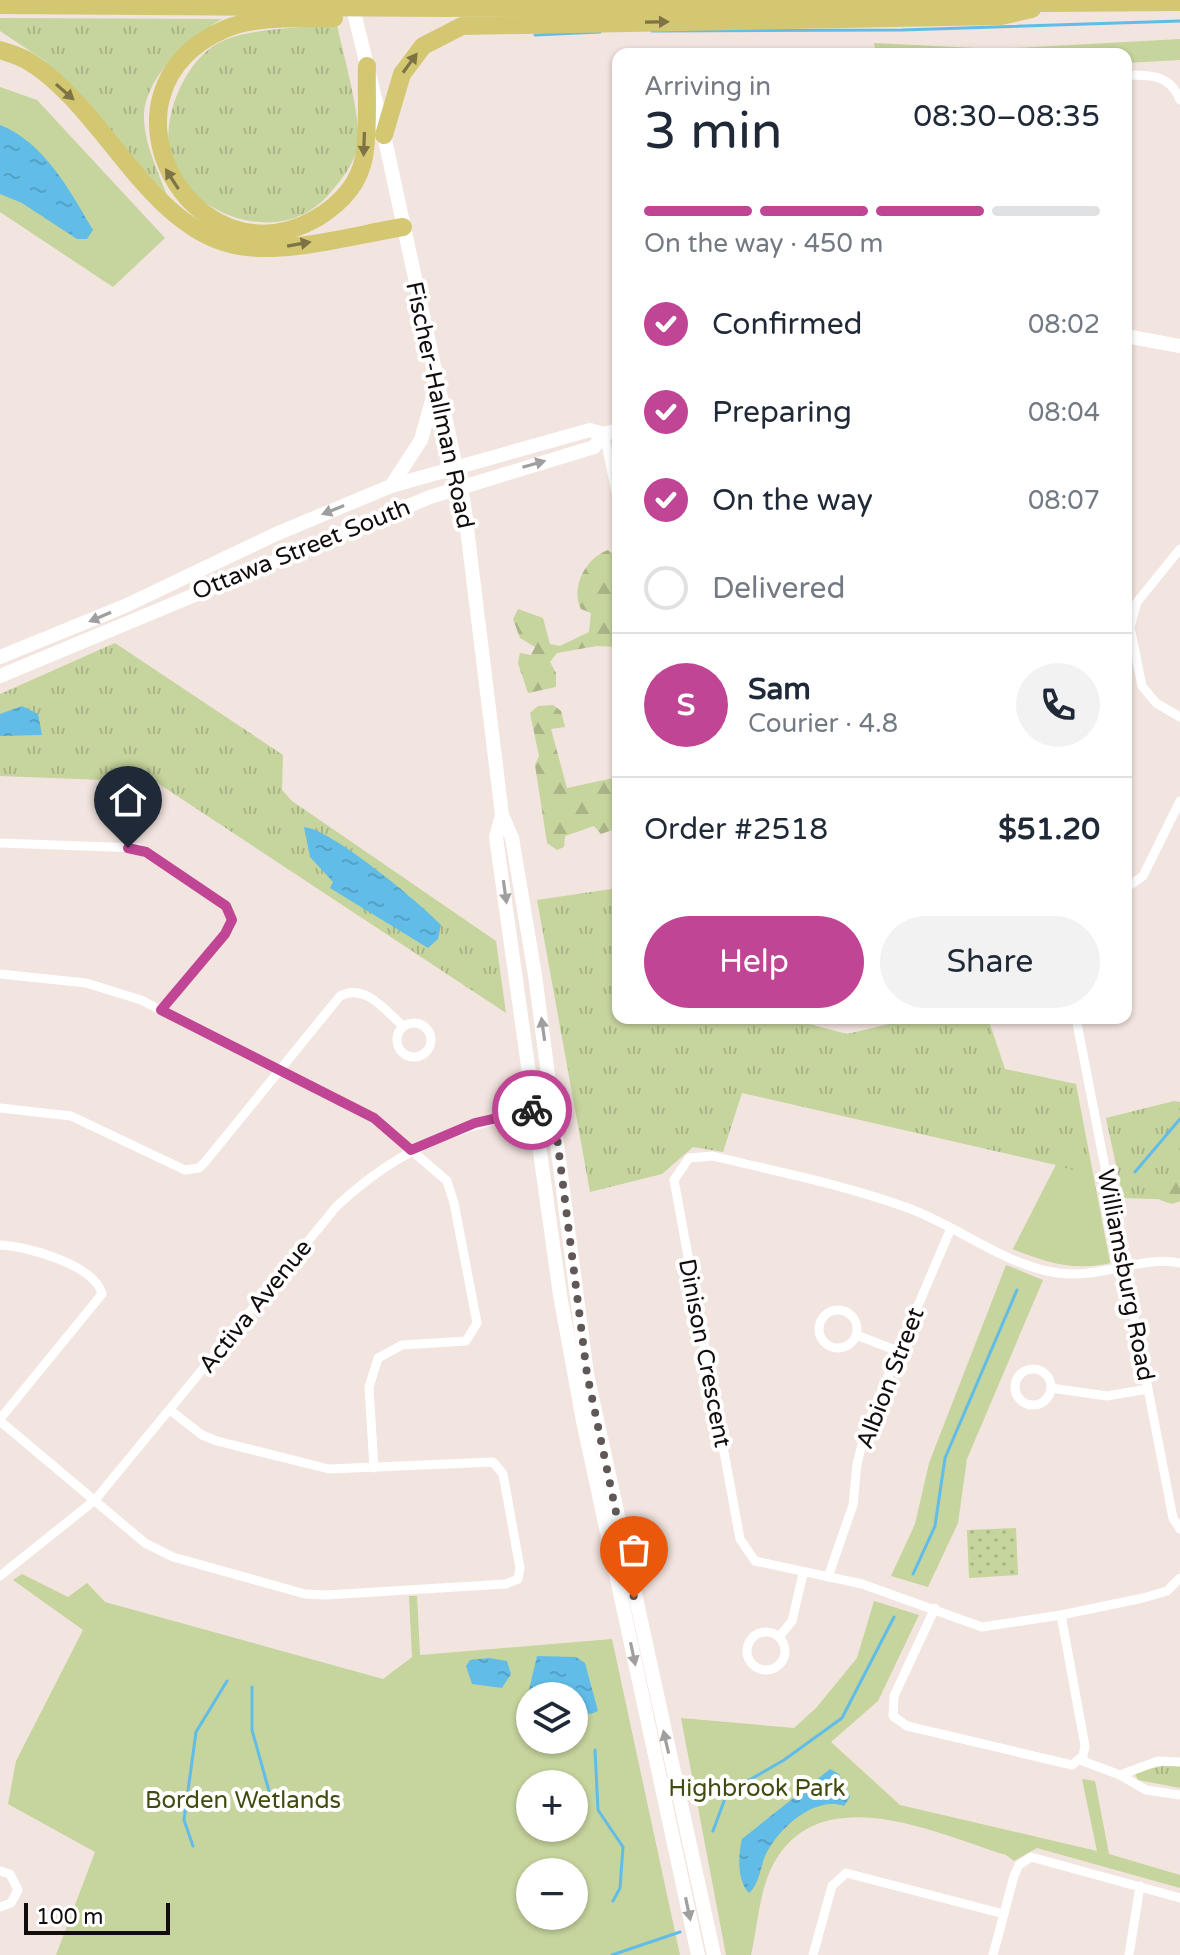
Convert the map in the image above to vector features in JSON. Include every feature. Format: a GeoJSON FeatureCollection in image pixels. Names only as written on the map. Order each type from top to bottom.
{"type":"FeatureCollection","features":[{"type":"Feature","properties":{"kind":"highway"},"geometry":{"type":"LineString","coordinates":[[384,135],[402,74],[423,46],[462,26],[1001,16],[1068,1]]}},
{"type":"Feature","properties":{"kind":"highway"},"geometry":{"type":"LineString","coordinates":[[0,5],[447,8],[1180,2]]}},
{"type":"Feature","properties":{"kind":"highway"},"geometry":{"type":"LineString","coordinates":[[367,66],[364,156],[356,179],[349,191],[328,211],[298,228],[275,232],[237,230],[187,201],[165,167],[157,126],[159,106],[177,67],[207,39],[227,28],[273,19],[417,15],[447,8]]}},
{"type":"Feature","properties":{"kind":"highway"},"geometry":{"type":"LineString","coordinates":[[0,50],[28,61],[74,99],[153,192],[197,229],[209,235],[233,245],[274,248],[404,233]]}},
{"type":"Feature","properties":{"kind":"main road","name":"Fischer-Hallman Road"},"geometry":{"type":"LineString","coordinates":[[351,0],[457,467],[502,815],[512,838],[553,1106],[587,1374],[714,1955]]}},
{"type":"Feature","properties":{"kind":"main road"},"geometry":{"type":"LineString","coordinates":[[1132,337],[1180,346]]}},
{"type":"Feature","properties":{"kind":"main road"},"geometry":{"type":"LineString","coordinates":[[391,486],[421,440],[436,385]]}},
{"type":"Feature","properties":{"kind":"main road","name":"Ottawa Street South"},"geometry":{"type":"LineString","coordinates":[[0,657],[125,606],[276,534],[391,486],[590,430],[611,432]]}},
{"type":"Feature","properties":{"kind":"main road","name":"Ottawa Street South"},"geometry":{"type":"LineString","coordinates":[[0,676],[430,497],[594,447],[611,432]]}},
{"type":"Feature","properties":{"kind":"main road","name":"Fischer-Hallman Road"},"geometry":{"type":"LineString","coordinates":[[502,815],[496,837],[537,1109],[560,1295],[583,1421],[698,1955]]}},
{"type":"Feature","properties":{"kind":"street"},"geometry":{"type":"LineString","coordinates":[[1132,75],[1160,77],[1173,87],[1180,100]]}},
{"type":"Feature","properties":{"kind":"street"},"geometry":{"type":"LineString","coordinates":[[1132,620],[1137,602],[1180,549]]}},
{"type":"Feature","properties":{"kind":"street"},"geometry":{"type":"LineString","coordinates":[[1132,637],[1142,686],[1156,703],[1180,717]]}},
{"type":"Feature","properties":{"kind":"street"},"geometry":{"type":"LineString","coordinates":[[1132,884],[1143,876],[1180,801]]}},
{"type":"Feature","properties":{"kind":"street"},"geometry":{"type":"LineString","coordinates":[[0,843],[138,848],[226,906],[232,920],[230,927],[161,1010]]}},
{"type":"Feature","properties":{"kind":"street"},"geometry":{"type":"LineString","coordinates":[[0,974],[86,983],[141,1000],[374,1118],[447,1181],[477,1323],[466,1341],[402,1345],[378,1358],[369,1387],[374,1468]]}},
{"type":"Feature","properties":{"kind":"street"},"geometry":{"type":"LineString","coordinates":[[0,1108],[71,1116],[101,1127],[185,1170],[193,1170],[205,1162],[340,996],[347,993],[364,994],[403,1026]]}},
{"type":"Feature","properties":{"kind":"street","name":"Williamsburg Road"},"geometry":{"type":"LineString","coordinates":[[1077,1024],[1173,1518],[1180,1529]]}},
{"type":"Feature","properties":{"kind":"street","name":"Activa Avenue"},"geometry":{"type":"LineString","coordinates":[[0,1576],[95,1500],[336,1207],[364,1180],[411,1150],[475,1123],[553,1106]]}},
{"type":"Feature","properties":{"kind":"street","name":"Dinison Crescent"},"geometry":{"type":"LineString","coordinates":[[1180,1263],[1159,1262],[1071,1275],[1045,1271],[910,1208],[871,1196],[713,1156],[689,1158],[676,1172],[674,1191],[740,1539],[755,1561],[803,1574],[828,1577],[935,1608],[982,1627],[1061,1615],[1155,1594],[1167,1591],[1180,1578]]}},
{"type":"Feature","properties":{"kind":"street","name":"Albion Street"},"geometry":{"type":"LineString","coordinates":[[828,1577],[853,1505],[861,1445],[951,1228]]}},
{"type":"Feature","properties":{"kind":"street"},"geometry":{"type":"LineString","coordinates":[[0,1245],[41,1252],[96,1280],[102,1294],[0,1420],[158,1551],[305,1594],[506,1584],[518,1579],[520,1568],[498,1465],[487,1462],[329,1469],[217,1441],[202,1435],[170,1410]]}},
{"type":"Feature","properties":{"kind":"street"},"geometry":{"type":"LineString","coordinates":[[833,1310],[846,1311],[855,1321],[856,1335],[845,1347],[832,1347],[822,1340],[819,1323],[833,1310]]}},
{"type":"Feature","properties":{"kind":"street"},"geometry":{"type":"LineString","coordinates":[[856,1335],[898,1351]]}},
{"type":"Feature","properties":{"kind":"street"},"geometry":{"type":"LineString","coordinates":[[1051,1388],[1098,1396],[1148,1389]]}},
{"type":"Feature","properties":{"kind":"street"},"geometry":{"type":"LineString","coordinates":[[779,1637],[792,1621],[803,1574]]}},
{"type":"Feature","properties":{"kind":"street"},"geometry":{"type":"LineString","coordinates":[[935,1608],[894,1696],[893,1716],[907,1726],[1072,1765],[1080,1760],[1085,1746],[1061,1615]]}},
{"type":"Feature","properties":{"kind":"street"},"geometry":{"type":"LineString","coordinates":[[760,1633],[779,1637],[784,1648],[781,1662],[766,1670],[754,1666],[747,1655],[749,1642],[760,1633]]}},
{"type":"Feature","properties":{"kind":"street"},"geometry":{"type":"LineString","coordinates":[[1080,1760],[1120,1775],[1146,1790],[1180,1795]]}},
{"type":"Feature","properties":{"kind":"street"},"geometry":{"type":"LineString","coordinates":[[1120,1775],[1158,1761],[1180,1762]]}},
{"type":"Feature","properties":{"kind":"street"},"geometry":{"type":"LineString","coordinates":[[993,1955],[1019,1865],[1031,1857],[1180,1898]]}},
{"type":"Feature","properties":{"kind":"street"},"geometry":{"type":"LineString","coordinates":[[0,1871],[10,1874],[18,1890],[11,1903],[0,1907]]}},
{"type":"Feature","properties":{"kind":"street"},"geometry":{"type":"LineString","coordinates":[[813,1955],[832,1886],[846,1873],[1004,1914]]}},
{"type":"Feature","properties":{"kind":"street"},"geometry":{"type":"LineString","coordinates":[[1129,1955],[1140,1886]]}},
{"type":"Feature","properties":{"kind":"green space"},"geometry":{"type":"Polygon","coordinates":[[[0,18],[222,19],[171,60],[160,73],[146,102],[146,137],[167,195],[45,61],[0,31],[0,18]]]}},
{"type":"Feature","properties":{"kind":"green space"},"geometry":{"type":"Polygon","coordinates":[[[337,25],[358,128],[353,161],[345,174],[315,207],[298,217],[279,222],[239,219],[202,201],[175,172],[168,134],[178,94],[198,59],[224,40],[255,32],[337,25]]]}},
{"type":"Feature","properties":{"kind":"green space"},"geometry":{"type":"Polygon","coordinates":[[[1180,39],[1180,60],[1132,63],[1132,48],[1014,48],[1180,39]]]}},
{"type":"Feature","properties":{"kind":"green space"},"geometry":{"type":"Polygon","coordinates":[[[874,43],[976,48],[875,48],[874,43]]]}},
{"type":"Feature","properties":{"kind":"green space"},"geometry":{"type":"Polygon","coordinates":[[[0,87],[37,100],[165,238],[113,287],[0,212],[0,87]]]}},
{"type":"Feature","properties":{"kind":"green space"},"geometry":{"type":"Polygon","coordinates":[[[608,550],[612,554],[612,647],[597,646],[557,653],[550,662],[556,673],[556,687],[528,693],[518,663],[520,653],[531,655],[535,647],[520,638],[513,619],[518,609],[543,618],[550,644],[560,646],[589,632],[591,613],[581,609],[577,592],[582,574],[600,554],[608,550]]]}},
{"type":"Feature","properties":{"kind":"green space"},"geometry":{"type":"Polygon","coordinates":[[[115,643],[283,755],[282,790],[292,801],[496,941],[506,1013],[156,782],[0,776],[0,694],[115,643]]]}},
{"type":"Feature","properties":{"kind":"green space"},"geometry":{"type":"Polygon","coordinates":[[[553,705],[561,711],[565,727],[551,729],[567,788],[612,778],[612,830],[601,834],[594,826],[565,836],[564,847],[557,850],[547,843],[535,765],[539,756],[530,713],[538,706],[553,705]]]}},
{"type":"Feature","properties":{"kind":"green space"},"geometry":{"type":"Polygon","coordinates":[[[612,889],[612,1024],[810,1024],[847,1034],[889,1024],[990,1024],[1005,1069],[1076,1084],[1110,1263],[1084,1266],[1061,1264],[1013,1249],[1056,1165],[742,1093],[723,1152],[693,1147],[662,1174],[590,1192],[537,900],[612,889]]]}},
{"type":"Feature","properties":{"kind":"green space"},"geometry":{"type":"Polygon","coordinates":[[[1180,1102],[1180,1200],[1123,1198],[1106,1118],[1180,1102]]]}},
{"type":"Feature","properties":{"kind":"green space"},"geometry":{"type":"Polygon","coordinates":[[[1180,1157],[1180,1201],[1172,1204],[1160,1200],[1158,1191],[1180,1157]]]}},
{"type":"Feature","properties":{"kind":"green space"},"geometry":{"type":"Polygon","coordinates":[[[1056,1165],[1093,1176],[1110,1263],[1084,1266],[1061,1264],[1013,1249],[1056,1165]]]}},
{"type":"Feature","properties":{"kind":"green space"},"geometry":{"type":"Polygon","coordinates":[[[1006,1265],[1043,1280],[967,1459],[958,1523],[928,1587],[891,1576],[915,1524],[929,1463],[1006,1265]]]}},
{"type":"Feature","properties":{"kind":"green space"},"geometry":{"type":"Polygon","coordinates":[[[1016,1528],[1018,1575],[969,1578],[967,1530],[1016,1528]]]}},
{"type":"Feature","properties":{"kind":"green space","name":"Borden Wetlands"},"geometry":{"type":"Polygon","coordinates":[[[22,1574],[68,1597],[87,1583],[105,1602],[383,1679],[412,1657],[409,1596],[417,1596],[420,1655],[612,1639],[680,1955],[56,1955],[95,1852],[8,1804],[16,1761],[83,1630],[13,1580],[22,1574]]]}},
{"type":"Feature","properties":{"kind":"green space","name":"Highbrook Park"},"geometry":{"type":"Polygon","coordinates":[[[874,1601],[919,1615],[878,1701],[831,1742],[900,1805],[1097,1851],[1082,1779],[1095,1781],[1109,1854],[1180,1875],[1180,1888],[1037,1848],[1014,1861],[1006,1855],[911,1825],[877,1818],[845,1818],[815,1825],[790,1842],[766,1881],[751,1955],[726,1955],[681,1718],[794,1728],[816,1708],[857,1658],[874,1601]]]}},
{"type":"Feature","properties":{"kind":"green space"},"geometry":{"type":"Polygon","coordinates":[[[1174,1764],[1180,1766],[1180,1788],[1138,1780],[1135,1774],[1137,1771],[1174,1764]]]}},
{"type":"Feature","properties":{"kind":"water"},"geometry":{"type":"Polygon","coordinates":[[[0,125],[30,143],[54,169],[93,230],[87,239],[77,239],[22,203],[0,194],[0,125]]]}},
{"type":"Feature","properties":{"kind":"water"},"geometry":{"type":"Polygon","coordinates":[[[22,706],[38,714],[42,735],[0,736],[0,714],[22,706]]]}},
{"type":"Feature","properties":{"kind":"water"},"geometry":{"type":"Polygon","coordinates":[[[304,827],[334,840],[414,900],[441,925],[438,939],[428,948],[330,888],[333,882],[310,857],[304,827]]]}},
{"type":"Feature","properties":{"kind":"water"},"geometry":{"type":"Polygon","coordinates":[[[537,1656],[576,1657],[585,1663],[598,1711],[588,1713],[588,1682],[531,1682],[537,1656]]]}},
{"type":"Feature","properties":{"kind":"water"},"geometry":{"type":"Polygon","coordinates":[[[489,1658],[507,1661],[511,1674],[502,1688],[472,1684],[466,1666],[470,1660],[489,1658]]]}},
{"type":"Feature","properties":{"kind":"water"},"geometry":{"type":"Polygon","coordinates":[[[830,1769],[839,1774],[850,1797],[844,1806],[821,1806],[789,1824],[767,1852],[749,1893],[742,1882],[740,1868],[742,1839],[830,1769]]]}},
{"type":"Feature","properties":{"kind":"waterway"},"geometry":{"type":"LineString","coordinates":[[652,31],[902,30],[1180,21]]}},
{"type":"Feature","properties":{"kind":"waterway"},"geometry":{"type":"LineString","coordinates":[[535,35],[600,32]]}},
{"type":"Feature","properties":{"kind":"waterway"},"geometry":{"type":"LineString","coordinates":[[1135,1172],[1180,1119]]}},
{"type":"Feature","properties":{"kind":"waterway"},"geometry":{"type":"LineString","coordinates":[[913,1574],[935,1526],[945,1458],[1017,1290]]}},
{"type":"Feature","properties":{"kind":"waterway"},"geometry":{"type":"LineString","coordinates":[[713,1831],[727,1793],[784,1760],[842,1718],[894,1617]]}},
{"type":"Feature","properties":{"kind":"waterway"},"geometry":{"type":"LineString","coordinates":[[193,1846],[184,1820],[196,1732],[227,1681]]}},
{"type":"Feature","properties":{"kind":"waterway"},"geometry":{"type":"LineString","coordinates":[[252,1687],[252,1730],[269,1791]]}},
{"type":"Feature","properties":{"kind":"waterway"},"geometry":{"type":"LineString","coordinates":[[595,1750],[598,1810],[623,1847],[620,1888],[613,1901]]}},
{"type":"Feature","properties":{"kind":"waterway"},"geometry":{"type":"LineString","coordinates":[[612,1955],[680,1932]]}},
{"type":"Feature","properties":{"kind":"way so far"},"geometry":{"type":"LineString","coordinates":[[532,1110],[553,1106],[569,1252],[587,1374],[634,1598]]}},
{"type":"Feature","properties":{"kind":"route"},"geometry":{"type":"LineString","coordinates":[[128,848],[146,852],[226,906],[232,920],[225,934],[161,1010],[374,1118],[411,1150],[475,1123],[532,1110]]}}]}
